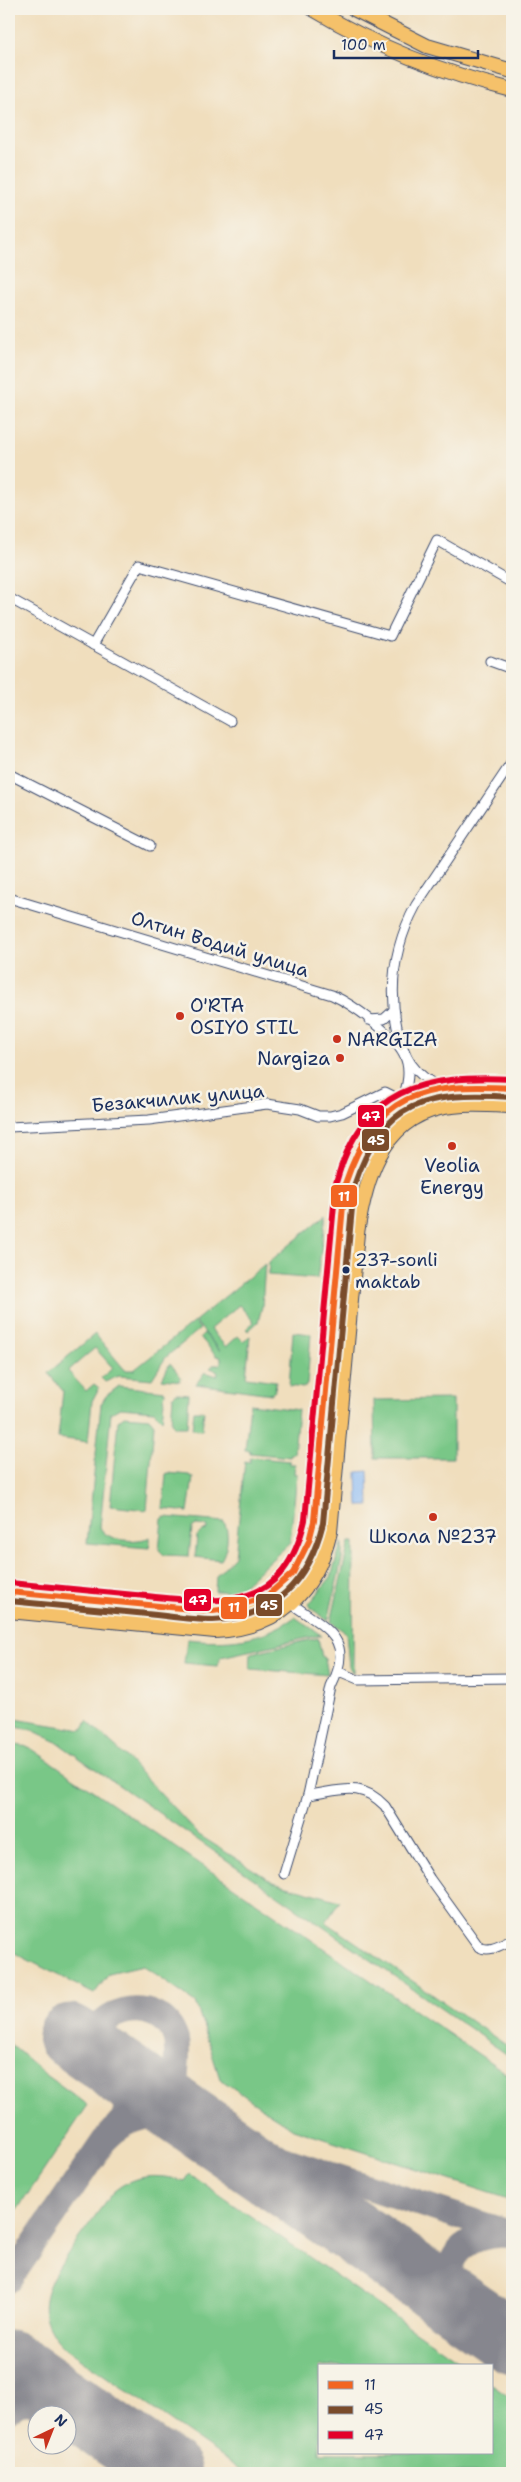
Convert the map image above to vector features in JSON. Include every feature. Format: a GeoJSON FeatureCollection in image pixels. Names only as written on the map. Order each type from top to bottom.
{"type":"FeatureCollection","features":[{"type":"Feature","properties":{"kind":"main road"},"geometry":{"type":"LineString","coordinates":[[313,9],[352,32],[400,54],[447,71],[512,90]]}},
{"type":"Feature","properties":{"kind":"main road"},"geometry":{"type":"LineString","coordinates":[[354,9],[382,25],[435,49],[512,71]]}},
{"type":"Feature","properties":{"kind":"main road"},"geometry":{"type":"LineString","coordinates":[[365,9],[382,25]]}},
{"type":"Feature","properties":{"kind":"main road"},"geometry":{"type":"LineString","coordinates":[[9,1592],[213,1611],[240,1608],[273,1593],[293,1573],[310,1540],[314,1521],[346,1178],[356,1150],[369,1130],[386,1111],[402,1100],[418,1093],[467,1085],[512,1088]]}},
{"type":"Feature","properties":{"kind":"main road"},"geometry":{"type":"LineString","coordinates":[[9,1611],[226,1631],[256,1623],[292,1604],[314,1575],[328,1540],[357,1234],[362,1197],[378,1156],[400,1129],[430,1111],[451,1106],[512,1106]]}},
{"type":"Feature","properties":{"kind":"main road"},"geometry":{"type":"LineString","coordinates":[[324,1407],[341,1408]]}},
{"type":"Feature","properties":{"kind":"main road"},"geometry":{"type":"LineString","coordinates":[[62,1617],[64,1598]]}},
{"type":"Feature","properties":{"kind":"street"},"geometry":{"type":"LineString","coordinates":[[93,645],[139,564],[390,636],[437,540],[512,583]]}},
{"type":"Feature","properties":{"kind":"street"},"geometry":{"type":"LineString","coordinates":[[9,598],[230,721]]}},
{"type":"Feature","properties":{"kind":"street"},"geometry":{"type":"LineString","coordinates":[[490,661],[512,669]]}},
{"type":"Feature","properties":{"kind":"street"},"geometry":{"type":"LineString","coordinates":[[402,1100],[407,1077],[394,1010],[392,977],[406,924],[424,893],[512,762]]}},
{"type":"Feature","properties":{"kind":"street"},"geometry":{"type":"LineString","coordinates":[[9,774],[150,846]]}},
{"type":"Feature","properties":{"kind":"street","name":"Олтин Водий улица"},"geometry":{"type":"LineString","coordinates":[[9,898],[317,990],[345,1002],[385,1033],[422,1076],[442,1088]]}},
{"type":"Feature","properties":{"kind":"street"},"geometry":{"type":"LineString","coordinates":[[369,1020],[384,1020],[394,1010]]}},
{"type":"Feature","properties":{"kind":"street","name":"Безакчилик улица"},"geometry":{"type":"LineString","coordinates":[[9,1127],[149,1120],[267,1104],[300,1109],[318,1116],[330,1116],[342,1113],[386,1092],[402,1100]]}},
{"type":"Feature","properties":{"kind":"street"},"geometry":{"type":"LineString","coordinates":[[284,1874],[308,1795],[331,1687],[338,1672],[342,1654],[336,1640],[328,1631],[292,1604]]}},
{"type":"Feature","properties":{"kind":"street"},"geometry":{"type":"LineString","coordinates":[[338,1672],[358,1680],[512,1678]]}},
{"type":"Feature","properties":{"kind":"street"},"geometry":{"type":"LineString","coordinates":[[308,1795],[358,1789],[376,1797],[385,1806],[453,1914],[479,1947],[484,1950],[512,1940]]}},
{"type":"Feature","properties":{"kind":"green space"},"geometry":{"type":"Polygon","coordinates":[[[326,1215],[317,1279],[268,1275],[269,1262],[326,1215]]]}},
{"type":"Feature","properties":{"kind":"green space"},"geometry":{"type":"Polygon","coordinates":[[[265,1264],[262,1307],[258,1322],[248,1331],[246,1329],[254,1322],[239,1305],[210,1329],[226,1347],[238,1336],[243,1341],[250,1336],[246,1377],[276,1381],[275,1391],[271,1394],[196,1384],[205,1372],[217,1376],[218,1371],[210,1368],[213,1365],[221,1365],[221,1357],[216,1356],[200,1337],[204,1333],[220,1351],[195,1321],[265,1264]]]}},
{"type":"Feature","properties":{"kind":"green space"},"geometry":{"type":"Polygon","coordinates":[[[194,1322],[200,1329],[166,1357],[152,1379],[119,1376],[105,1382],[101,1378],[113,1368],[95,1348],[68,1371],[86,1391],[94,1384],[99,1388],[92,1401],[88,1442],[58,1438],[63,1391],[48,1373],[95,1334],[125,1370],[134,1370],[194,1322]]]}},
{"type":"Feature","properties":{"kind":"green space"},"geometry":{"type":"Polygon","coordinates":[[[293,1332],[311,1334],[307,1385],[303,1388],[289,1386],[293,1332]]]}},
{"type":"Feature","properties":{"kind":"green space"},"geometry":{"type":"Polygon","coordinates":[[[170,1363],[181,1377],[180,1381],[162,1379],[170,1363]]]}},
{"type":"Feature","properties":{"kind":"green space"},"geometry":{"type":"Polygon","coordinates":[[[119,1386],[165,1391],[162,1420],[154,1411],[120,1408],[111,1413],[100,1527],[109,1536],[123,1540],[138,1540],[150,1537],[149,1548],[87,1543],[101,1404],[106,1396],[119,1386]]]}},
{"type":"Feature","properties":{"kind":"green space"},"geometry":{"type":"Polygon","coordinates":[[[176,1393],[189,1394],[187,1427],[175,1427],[171,1423],[173,1396],[176,1393]]]}},
{"type":"Feature","properties":{"kind":"green space"},"geometry":{"type":"Polygon","coordinates":[[[453,1399],[453,1458],[375,1458],[374,1400],[453,1399]]]}},
{"type":"Feature","properties":{"kind":"green space"},"geometry":{"type":"Polygon","coordinates":[[[250,1404],[298,1410],[294,1454],[291,1454],[290,1457],[250,1453],[250,1450],[245,1450],[250,1404]]]}},
{"type":"Feature","properties":{"kind":"green space"},"geometry":{"type":"Polygon","coordinates":[[[194,1411],[204,1411],[202,1430],[192,1429],[194,1411]]]}},
{"type":"Feature","properties":{"kind":"green space"},"geometry":{"type":"Polygon","coordinates":[[[124,1416],[149,1418],[154,1424],[147,1510],[110,1506],[118,1421],[124,1416]]]}},
{"type":"Feature","properties":{"kind":"green space"},"geometry":{"type":"Polygon","coordinates":[[[250,1457],[290,1461],[290,1464],[295,1464],[294,1474],[297,1474],[290,1543],[236,1592],[215,1591],[216,1576],[235,1556],[245,1461],[250,1462],[250,1457]]]}},
{"type":"Feature","properties":{"kind":"green space"},"geometry":{"type":"Polygon","coordinates":[[[166,1474],[189,1475],[193,1478],[188,1512],[163,1509],[166,1474]]]}},
{"type":"Feature","properties":{"kind":"green space"},"geometry":{"type":"Polygon","coordinates":[[[165,1517],[224,1522],[227,1531],[227,1541],[221,1560],[195,1557],[197,1536],[202,1531],[207,1530],[207,1526],[196,1525],[192,1528],[189,1556],[164,1555],[159,1550],[162,1519],[165,1517]]]}},
{"type":"Feature","properties":{"kind":"green space"},"geometry":{"type":"Polygon","coordinates":[[[342,1541],[342,1559],[328,1621],[312,1609],[309,1604],[331,1577],[342,1541]]]}},
{"type":"Feature","properties":{"kind":"green space"},"geometry":{"type":"Polygon","coordinates":[[[349,1542],[354,1542],[353,1673],[349,1667],[346,1633],[331,1622],[349,1542]]]}},
{"type":"Feature","properties":{"kind":"green space"},"geometry":{"type":"Polygon","coordinates":[[[295,1617],[321,1635],[221,1657],[217,1666],[184,1663],[187,1639],[216,1641],[256,1636],[295,1617]]]}},
{"type":"Feature","properties":{"kind":"green space"},"geometry":{"type":"Polygon","coordinates":[[[318,1638],[322,1657],[325,1658],[328,1675],[250,1669],[251,1653],[318,1638]]]}},
{"type":"Feature","properties":{"kind":"green space"},"geometry":{"type":"Polygon","coordinates":[[[9,1718],[82,1730],[87,1721],[125,1756],[199,1835],[273,1882],[340,1901],[326,1922],[512,2049],[512,2058],[55,1741],[32,1730],[9,1726],[9,1718]]]}},
{"type":"Feature","properties":{"kind":"green space"},"geometry":{"type":"Polygon","coordinates":[[[9,1744],[29,1747],[512,2077],[512,2200],[293,2129],[220,2079],[196,2003],[143,1966],[109,1974],[94,1994],[9,1950],[9,1744]]]}},
{"type":"Feature","properties":{"kind":"green space"},"geometry":{"type":"Polygon","coordinates":[[[9,2043],[45,2074],[88,2105],[9,2222],[9,2043]]]}},
{"type":"Feature","properties":{"kind":"green space"},"geometry":{"type":"Polygon","coordinates":[[[190,2174],[463,2364],[318,2364],[318,2454],[494,2454],[494,2385],[512,2398],[512,2473],[246,2473],[66,2349],[54,2335],[47,2321],[44,2308],[51,2282],[76,2242],[112,2193],[120,2186],[138,2179],[156,2176],[185,2181],[190,2174]]]}},
{"type":"Feature","properties":{"kind":"water"},"geometry":{"type":"Polygon","coordinates":[[[368,1471],[369,1506],[358,1506],[357,1472],[368,1471]]]}},
{"type":"Feature","properties":{"kind":"taxiway"},"geometry":{"type":"LineString","coordinates":[[109,2136],[124,2119],[127,2107],[120,2097],[98,2079],[91,2061],[91,2043],[98,2029],[109,2018],[124,2012],[140,2011],[155,2014],[168,2024],[176,2040],[177,2059],[173,2095],[161,2108],[145,2116]]}},
{"type":"Feature","properties":{"kind":"taxiway"},"geometry":{"type":"LineString","coordinates":[[9,2280],[104,2141],[115,2131],[138,2119],[162,2116],[188,2121],[201,2126]]}},
{"type":"Feature","properties":{"kind":"taxiway"},"geometry":{"type":"LineString","coordinates":[[219,2138],[512,2234]]}},
{"type":"Feature","properties":{"kind":"taxiway"},"geometry":{"type":"LineString","coordinates":[[480,2319],[460,2300],[451,2283],[450,2271],[453,2260],[459,2251],[469,2243],[493,2235],[507,2235]]}},
{"type":"Feature","properties":{"kind":"taxiway"},"geometry":{"type":"LineString","coordinates":[[9,2360],[22,2371]]}},
{"type":"Feature","properties":{"kind":"taxiway"},"geometry":{"type":"LineString","coordinates":[[9,2410],[25,2400],[42,2397],[68,2404]]}},
{"type":"Feature","properties":{"kind":"runway"},"geometry":{"type":"LineString","coordinates":[[70,2036],[512,2342]]}},
{"type":"Feature","properties":{"kind":"runway"},"geometry":{"type":"LineString","coordinates":[[9,2362],[170,2473]]}},
{"type":"Feature","properties":{"kind":"transit line","name":"47"},"geometry":{"type":"LineString","coordinates":[[10,1583],[164,1598],[218,1600],[241,1597],[262,1589],[280,1574],[294,1552],[305,1520],[336,1183],[347,1151],[362,1126],[380,1107],[400,1094],[424,1085],[451,1080],[480,1078],[512,1079]]}},
{"type":"Feature","properties":{"kind":"transit line","name":"11"},"geometry":{"type":"LineString","coordinates":[[9,1592],[213,1611],[233,1608],[267,1596],[293,1573],[309,1541],[314,1521],[345,1184],[357,1153],[372,1129],[388,1112],[406,1100],[428,1092],[452,1088],[512,1088]]}},
{"type":"Feature","properties":{"kind":"transit line","name":"45"},"geometry":{"type":"LineString","coordinates":[[9,1601],[213,1620],[235,1618],[254,1612],[271,1604],[286,1592],[309,1562],[323,1523],[354,1186],[366,1157],[379,1135],[394,1118],[412,1107],[432,1100],[456,1097],[512,1097]]}},
{"type":"Feature","properties":{"kind":"place","name":"O'RTA OSIYO STIL"},"geometry":{"type":"Point","coordinates":[180,1016]}},
{"type":"Feature","properties":{"kind":"place","name":"NARGIZA"},"geometry":{"type":"Point","coordinates":[337,1039]}},
{"type":"Feature","properties":{"kind":"place","name":"Nargiza"},"geometry":{"type":"Point","coordinates":[340,1058]}},
{"type":"Feature","properties":{"kind":"place","name":"Veolia Energy"},"geometry":{"type":"Point","coordinates":[452,1146]}},
{"type":"Feature","properties":{"kind":"place","name":"237-sonli maktab"},"geometry":{"type":"Point","coordinates":[346,1270]}},
{"type":"Feature","properties":{"kind":"place","name":"Школа №237"},"geometry":{"type":"Point","coordinates":[433,1517]}}]}
